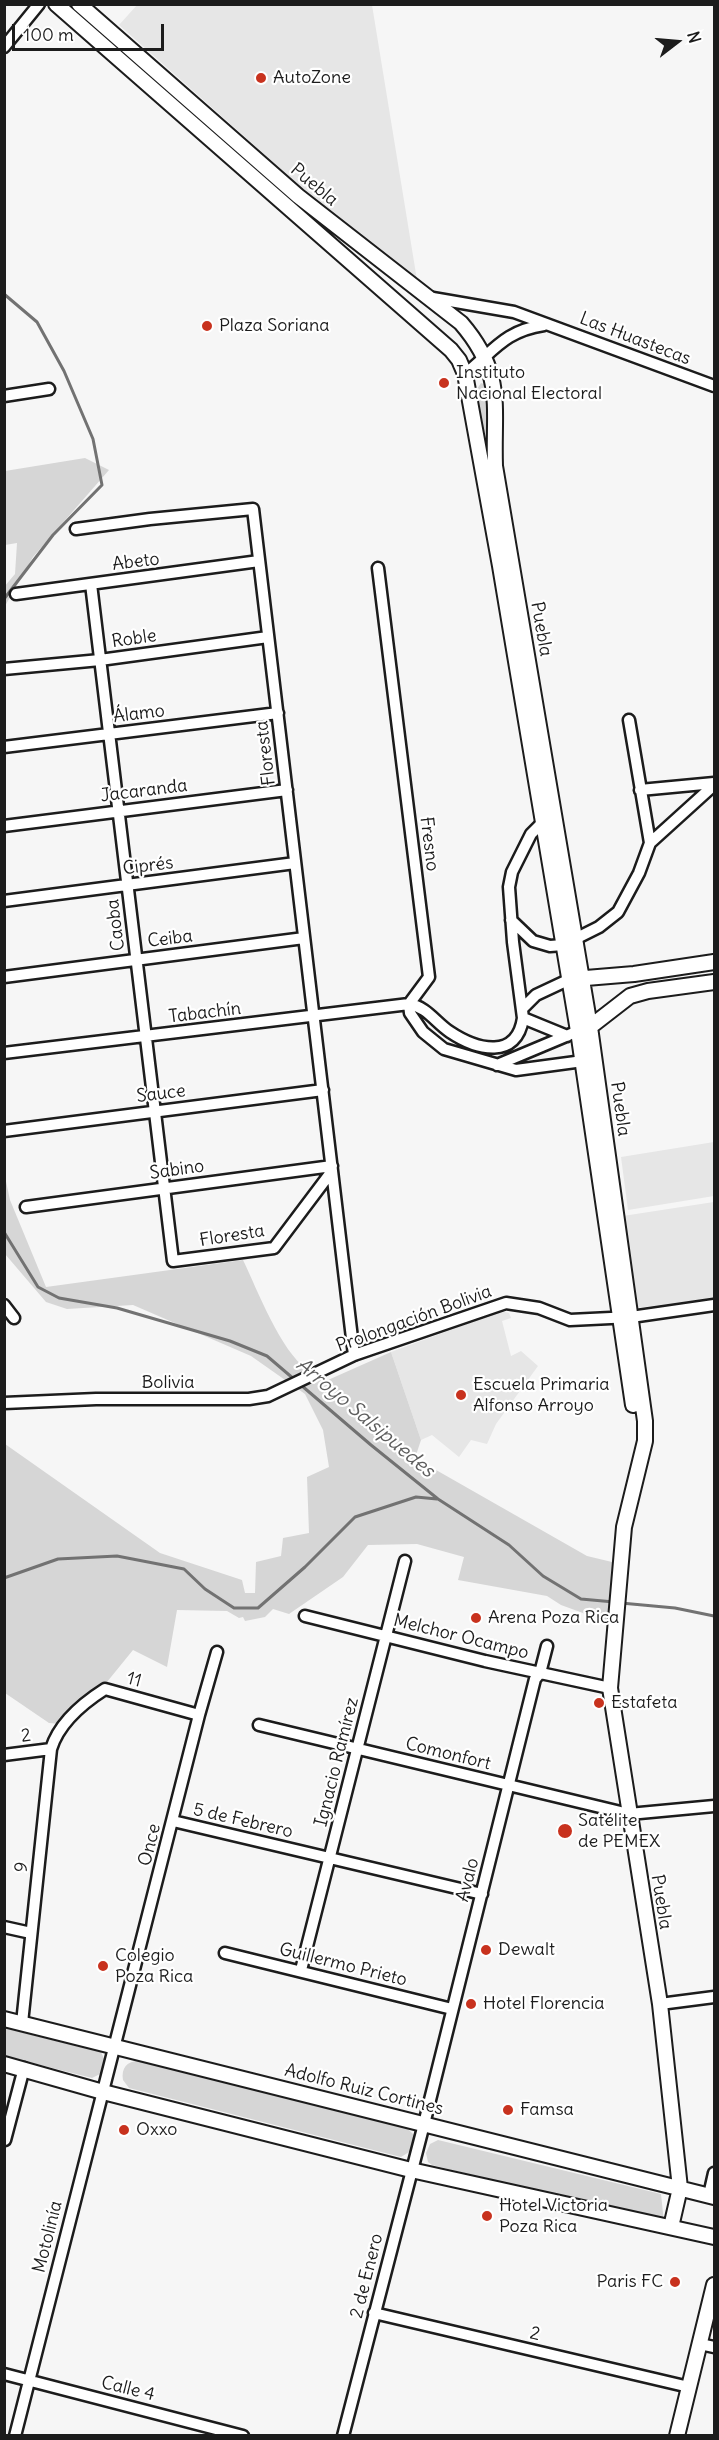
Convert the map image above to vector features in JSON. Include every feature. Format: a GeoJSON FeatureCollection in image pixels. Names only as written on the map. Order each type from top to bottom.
{"type":"FeatureCollection","features":[{"type":"Feature","properties":{"kind":"main road","name":"Puebla"},"geometry":{"type":"LineString","coordinates":[[56,4],[451,350],[459,360],[465,374],[569,942],[583,1061],[625,1318],[645,1421],[645,1441],[624,1527],[610,1688],[660,2004],[680,2188],[671,2227]]}},
{"type":"Feature","properties":{"kind":"main road","name":"Puebla"},"geometry":{"type":"LineString","coordinates":[[79,4],[298,196],[461,323],[476,340],[495,387],[495,466],[548,821]]}},
{"type":"Feature","properties":{"kind":"main road"},"geometry":{"type":"LineString","coordinates":[[574,979],[634,974],[714,962]]}},
{"type":"Feature","properties":{"kind":"main road"},"geometry":{"type":"LineString","coordinates":[[630,996],[634,974]]}},
{"type":"Feature","properties":{"kind":"main road"},"geometry":{"type":"LineString","coordinates":[[579,1031],[630,996],[648,991],[714,982]]}},
{"type":"Feature","properties":{"kind":"main road","name":"Puebla"},"geometry":{"type":"LineString","coordinates":[[579,1031],[625,1318]]}},
{"type":"Feature","properties":{"kind":"main road","name":"Adolfo Ruiz Cortines"},"geometry":{"type":"LineString","coordinates":[[4,2019],[712,2196]]}},
{"type":"Feature","properties":{"kind":"main road"},"geometry":{"type":"LineString","coordinates":[[4,2064],[103,2092],[411,2170],[714,2237]]}},
{"type":"Feature","properties":{"kind":"main road"},"geometry":{"type":"LineString","coordinates":[[677,2436],[714,2285]]}},
{"type":"Feature","properties":{"kind":"street"},"geometry":{"type":"LineString","coordinates":[[4,47],[39,4]]}},
{"type":"Feature","properties":{"kind":"street","name":"Las Huastecas"},"geometry":{"type":"LineString","coordinates":[[426,297],[514,312],[714,386]]}},
{"type":"Feature","properties":{"kind":"street","name":"Las Huastecas"},"geometry":{"type":"LineString","coordinates":[[465,374],[503,339],[523,328],[544,325]]}},
{"type":"Feature","properties":{"kind":"street"},"geometry":{"type":"LineString","coordinates":[[4,396],[50,389]]}},
{"type":"Feature","properties":{"kind":"street","name":"Floresta"},"geometry":{"type":"LineString","coordinates":[[76,529],[253,509],[354,1355]]}},
{"type":"Feature","properties":{"kind":"street","name":"Abeto"},"geometry":{"type":"LineString","coordinates":[[16,594],[259,561]]}},
{"type":"Feature","properties":{"kind":"street","name":"Fresno"},"geometry":{"type":"LineString","coordinates":[[378,568],[429,977],[409,1004]]}},
{"type":"Feature","properties":{"kind":"street","name":"Caoba"},"geometry":{"type":"LineString","coordinates":[[91,584],[173,1261]]}},
{"type":"Feature","properties":{"kind":"street","name":"Roble"},"geometry":{"type":"LineString","coordinates":[[4,669],[100,660],[268,637]]}},
{"type":"Feature","properties":{"kind":"street","name":"Álamo"},"geometry":{"type":"LineString","coordinates":[[4,747],[278,713]]}},
{"type":"Feature","properties":{"kind":"street"},"geometry":{"type":"LineString","coordinates":[[629,720],[650,843]]}},
{"type":"Feature","properties":{"kind":"street"},"geometry":{"type":"LineString","coordinates":[[511,920],[533,941],[550,946],[569,942],[599,927],[618,912],[639,873],[650,843],[714,784]]}},
{"type":"Feature","properties":{"kind":"street"},"geometry":{"type":"LineString","coordinates":[[640,790],[714,784]]}},
{"type":"Feature","properties":{"kind":"street","name":"Jacaranda"},"geometry":{"type":"LineString","coordinates":[[4,825],[287,790]]}},
{"type":"Feature","properties":{"kind":"street"},"geometry":{"type":"LineString","coordinates":[[548,821],[531,834],[512,872],[509,887],[523,1013],[521,1029],[515,1040],[506,1046],[483,1047],[462,1039],[448,1030],[421,1006],[409,1004],[410,1013],[423,1032],[444,1049],[497,1065],[516,1070],[583,1061]]}},
{"type":"Feature","properties":{"kind":"street","name":"Ciprés"},"geometry":{"type":"LineString","coordinates":[[4,901],[296,863]]}},
{"type":"Feature","properties":{"kind":"street","name":"Ceiba"},"geometry":{"type":"LineString","coordinates":[[4,977],[304,938]]}},
{"type":"Feature","properties":{"kind":"street"},"geometry":{"type":"LineString","coordinates":[[523,1013],[544,989],[574,979]]}},
{"type":"Feature","properties":{"kind":"street","name":"Tabachín"},"geometry":{"type":"LineString","coordinates":[[4,1053],[409,1004]]}},
{"type":"Feature","properties":{"kind":"street"},"geometry":{"type":"LineString","coordinates":[[523,1013],[579,1031]]}},
{"type":"Feature","properties":{"kind":"street"},"geometry":{"type":"LineString","coordinates":[[497,1065],[579,1031]]}},
{"type":"Feature","properties":{"kind":"street","name":"Sauce"},"geometry":{"type":"LineString","coordinates":[[4,1131],[323,1090]]}},
{"type":"Feature","properties":{"kind":"street","name":"Floresta"},"geometry":{"type":"LineString","coordinates":[[173,1261],[274,1248],[332,1169]]}},
{"type":"Feature","properties":{"kind":"street","name":"Sabino"},"geometry":{"type":"LineString","coordinates":[[27,1207],[332,1169]]}},
{"type":"Feature","properties":{"kind":"street","name":"Prolongación Bolivia"},"geometry":{"type":"LineString","coordinates":[[326,1368],[354,1355],[506,1304],[539,1308],[570,1320],[625,1318],[714,1305]]}},
{"type":"Feature","properties":{"kind":"street"},"geometry":{"type":"LineString","coordinates":[[4,1305],[14,1318]]}},
{"type":"Feature","properties":{"kind":"street","name":"Bolivia"},"geometry":{"type":"LineString","coordinates":[[4,1403],[96,1399],[249,1399],[268,1396],[326,1368]]}},
{"type":"Feature","properties":{"kind":"street","name":"Ignacio Ramírez"},"geometry":{"type":"LineString","coordinates":[[301,1970],[405,1561]]}},
{"type":"Feature","properties":{"kind":"street","name":"Melchor Ocampo"},"geometry":{"type":"LineString","coordinates":[[305,1616],[610,1688]]}},
{"type":"Feature","properties":{"kind":"street","name":"Avalo"},"geometry":{"type":"LineString","coordinates":[[424,2124],[535,1679],[540,1673],[547,1646]]}},
{"type":"Feature","properties":{"kind":"street","name":"Once"},"geometry":{"type":"LineString","coordinates":[[115,2047],[199,1715],[218,1652]]}},
{"type":"Feature","properties":{"kind":"street","name":"11"},"geometry":{"type":"LineString","coordinates":[[51,1749],[55,1736],[82,1704],[105,1689],[199,1715]]}},
{"type":"Feature","properties":{"kind":"street","name":"Comonfort"},"geometry":{"type":"LineString","coordinates":[[259,1725],[629,1814],[714,1806]]}},
{"type":"Feature","properties":{"kind":"street","name":"2"},"geometry":{"type":"LineString","coordinates":[[4,1755],[51,1749]]}},
{"type":"Feature","properties":{"kind":"street","name":"9"},"geometry":{"type":"LineString","coordinates":[[22,2023],[51,1749]]}},
{"type":"Feature","properties":{"kind":"street","name":"5 de Febrero"},"geometry":{"type":"LineString","coordinates":[[173,1821],[482,1894]]}},
{"type":"Feature","properties":{"kind":"street"},"geometry":{"type":"LineString","coordinates":[[4,1927],[31,1933]]}},
{"type":"Feature","properties":{"kind":"street","name":"Guillermo Prieto"},"geometry":{"type":"LineString","coordinates":[[225,1953],[452,2009]]}},
{"type":"Feature","properties":{"kind":"street"},"geometry":{"type":"LineString","coordinates":[[660,2004],[714,1997]]}},
{"type":"Feature","properties":{"kind":"street","name":"Motolinía"},"geometry":{"type":"LineString","coordinates":[[15,2436],[115,2047]]}},
{"type":"Feature","properties":{"kind":"street"},"geometry":{"type":"LineString","coordinates":[[5,2140],[24,2068]]}},
{"type":"Feature","properties":{"kind":"street","name":"2 de Enero"},"geometry":{"type":"LineString","coordinates":[[343,2436],[424,2124]]}},
{"type":"Feature","properties":{"kind":"street"},"geometry":{"type":"LineString","coordinates":[[712,2196],[714,2173]]}},
{"type":"Feature","properties":{"kind":"street","name":"2"},"geometry":{"type":"LineString","coordinates":[[374,2313],[689,2387]]}},
{"type":"Feature","properties":{"kind":"street"},"geometry":{"type":"LineString","coordinates":[[700,2344],[714,2347]]}},
{"type":"Feature","properties":{"kind":"street","name":"Calle 4"},"geometry":{"type":"LineString","coordinates":[[4,2374],[243,2436]]}},
{"type":"Feature","properties":{"kind":"shaded area"},"geometry":{"type":"Polygon","coordinates":[[[137,5],[372,5],[417,280],[407,281],[119,25],[137,5]]]}},
{"type":"Feature","properties":{"kind":"shaded area"},"geometry":{"type":"Polygon","coordinates":[[[481,383],[486,385],[488,447],[497,512],[475,392],[481,383]]]}},
{"type":"Feature","properties":{"kind":"shaded area"},"geometry":{"type":"Polygon","coordinates":[[[85,458],[109,470],[33,557],[5,606],[4,587],[15,574],[17,543],[5,545],[5,471],[85,458]]]}},
{"type":"Feature","properties":{"kind":"shaded area"},"geometry":{"type":"Polygon","coordinates":[[[714,1142],[714,1196],[628,1210],[621,1157],[714,1142]]]}},
{"type":"Feature","properties":{"kind":"shaded area"},"geometry":{"type":"Polygon","coordinates":[[[4,1172],[10,1200],[46,1287],[243,1260],[279,1335],[297,1361],[309,1371],[328,1380],[391,1352],[421,1440],[415,1458],[587,1556],[612,1562],[613,1624],[561,1605],[547,1596],[458,1580],[464,1557],[417,1544],[368,1545],[343,1577],[289,1614],[273,1609],[265,1617],[245,1621],[243,1617],[239,1618],[227,1611],[177,1610],[167,1667],[133,1650],[72,1725],[49,1723],[5,1693],[5,1444],[160,1553],[242,1580],[245,1593],[255,1593],[256,1562],[281,1556],[283,1538],[309,1533],[307,1477],[329,1467],[323,1430],[305,1394],[251,1356],[133,1305],[67,1309],[46,1302],[5,1254],[4,1172]]]}},
{"type":"Feature","properties":{"kind":"shaded area"},"geometry":{"type":"Polygon","coordinates":[[[714,1202],[714,1298],[636,1308],[623,1216],[714,1202]]]}},
{"type":"Feature","properties":{"kind":"shaded area","name":"Escuela Primaria Alfonso Arroyo"},"geometry":{"type":"Polygon","coordinates":[[[502,1311],[509,1313],[511,1318],[502,1321],[511,1356],[521,1351],[538,1366],[496,1424],[487,1444],[471,1440],[459,1457],[432,1435],[421,1440],[391,1352],[502,1311]]]}},
{"type":"Feature","properties":{"kind":"shaded area"},"geometry":{"type":"Polygon","coordinates":[[[4,2028],[101,2052],[106,2063],[104,2072],[92,2078],[5,2056],[4,2028]]]}},
{"type":"Feature","properties":{"kind":"shaded area"},"geometry":{"type":"Polygon","coordinates":[[[139,2061],[407,2128],[414,2135],[414,2149],[401,2157],[129,2088],[123,2080],[124,2069],[131,2062],[139,2061]]]}},
{"type":"Feature","properties":{"kind":"shaded area"},"geometry":{"type":"Polygon","coordinates":[[[438,2140],[661,2194],[664,2223],[432,2165],[428,2162],[426,2153],[430,2144],[438,2140]]]}},
{"type":"Feature","properties":{"kind":"waterway","name":"Arroyo Salsipuedes"},"geometry":{"type":"LineString","coordinates":[[4,294],[37,322],[64,371],[93,439],[102,485],[53,535],[4,599]]}},
{"type":"Feature","properties":{"kind":"waterway","name":"Arroyo Salsipuedes"},"geometry":{"type":"LineString","coordinates":[[4,1232],[38,1287],[59,1298],[117,1308],[230,1341],[267,1356],[438,1499],[509,1545],[543,1576],[581,1599],[614,1602]]}},
{"type":"Feature","properties":{"kind":"waterway"},"geometry":{"type":"LineString","coordinates":[[4,1578],[58,1559],[117,1556],[184,1569],[205,1589],[234,1608],[258,1608],[305,1567],[355,1517],[416,1497],[437,1499]]}},
{"type":"Feature","properties":{"kind":"waterway","name":"Arroyo Salsipuedes"},"geometry":{"type":"LineString","coordinates":[[621,1603],[675,1608],[714,1616]]}},
{"type":"Feature","properties":{"kind":"place","name":"AutoZone"},"geometry":{"type":"Point","coordinates":[261,78]}},
{"type":"Feature","properties":{"kind":"place","name":"Plaza Soriana"},"geometry":{"type":"Point","coordinates":[207,326]}},
{"type":"Feature","properties":{"kind":"place","name":"Instituto Nacional Electoral"},"geometry":{"type":"Point","coordinates":[444,383]}},
{"type":"Feature","properties":{"kind":"place","name":"Escuela Primaria Alfonso Arroyo"},"geometry":{"type":"Point","coordinates":[461,1395]}},
{"type":"Feature","properties":{"kind":"place","name":"Arena Poza Rica"},"geometry":{"type":"Point","coordinates":[476,1618]}},
{"type":"Feature","properties":{"kind":"place","name":"Estafeta"},"geometry":{"type":"Point","coordinates":[599,1703]}},
{"type":"Feature","properties":{"kind":"place","name":"Satélite de PEMEX"},"geometry":{"type":"Point","coordinates":[565,1831]}},
{"type":"Feature","properties":{"kind":"place","name":"Dewalt"},"geometry":{"type":"Point","coordinates":[486,1950]}},
{"type":"Feature","properties":{"kind":"place","name":"Colegio Poza Rica"},"geometry":{"type":"Point","coordinates":[103,1966]}},
{"type":"Feature","properties":{"kind":"place","name":"Hotel Florencia"},"geometry":{"type":"Point","coordinates":[471,2004]}},
{"type":"Feature","properties":{"kind":"place","name":"Famsa"},"geometry":{"type":"Point","coordinates":[508,2110]}},
{"type":"Feature","properties":{"kind":"place","name":"Oxxo"},"geometry":{"type":"Point","coordinates":[124,2130]}},
{"type":"Feature","properties":{"kind":"place","name":"Hotel Victoria Poza Rica"},"geometry":{"type":"Point","coordinates":[487,2216]}},
{"type":"Feature","properties":{"kind":"place","name":"Paris FC"},"geometry":{"type":"Point","coordinates":[675,2282]}}]}
